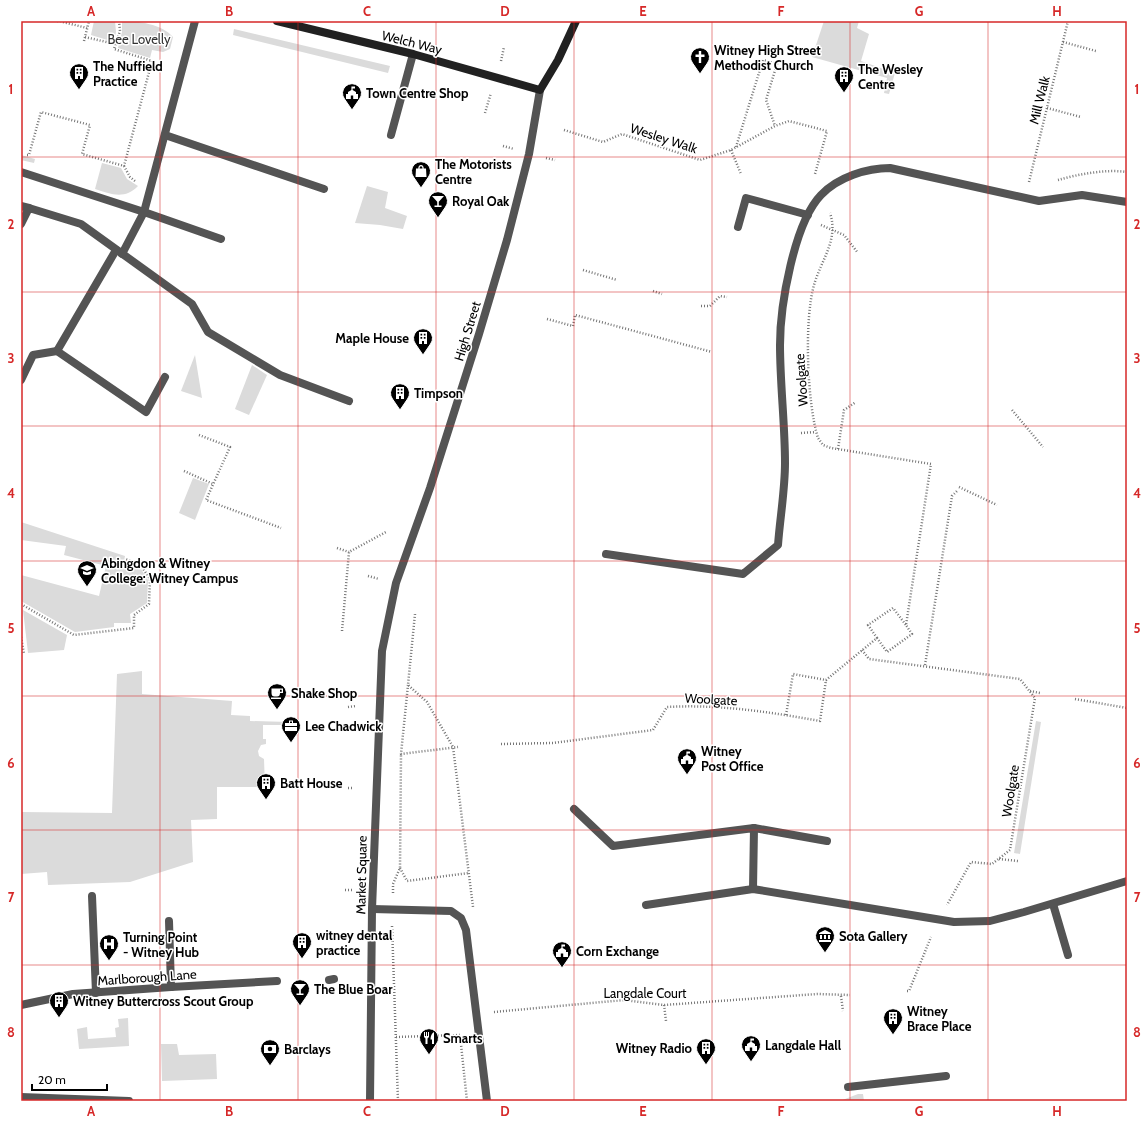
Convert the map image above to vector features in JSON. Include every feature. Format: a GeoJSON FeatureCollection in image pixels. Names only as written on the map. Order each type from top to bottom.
{"type":"FeatureCollection","features":[{"type":"Feature","properties":{"kind":"street"},"geometry":{"type":"LineString","coordinates":[[21,380],[33,356],[57,350],[144,212],[195,21]]}},
{"type":"Feature","properties":{"kind":"street","name":"Welch Way"},"geometry":{"type":"LineString","coordinates":[[278,21],[413,54],[540,90]]}},
{"type":"Feature","properties":{"kind":"street","name":"High Street"},"geometry":{"type":"LineString","coordinates":[[382,651],[396,584],[430,488],[507,240],[529,154],[540,90],[558,60],[576,21]]}},
{"type":"Feature","properties":{"kind":"street"},"geometry":{"type":"LineString","coordinates":[[391,135],[413,54]]}},
{"type":"Feature","properties":{"kind":"street"},"geometry":{"type":"LineString","coordinates":[[165,135],[324,189]]}},
{"type":"Feature","properties":{"kind":"street"},"geometry":{"type":"LineString","coordinates":[[606,554],[743,574],[778,545],[785,464],[780,331],[788,280],[795,249],[807,217],[826,189],[856,174],[882,168],[897,169],[1039,201],[1082,195],[1127,202]]}},
{"type":"Feature","properties":{"kind":"street"},"geometry":{"type":"LineString","coordinates":[[21,172],[144,212],[220,239]]}},
{"type":"Feature","properties":{"kind":"street"},"geometry":{"type":"LineString","coordinates":[[738,227],[746,198],[807,217]]}},
{"type":"Feature","properties":{"kind":"street"},"geometry":{"type":"LineString","coordinates":[[21,224],[25,207],[81,224],[192,304],[208,332],[280,375],[349,401]]}},
{"type":"Feature","properties":{"kind":"street"},"geometry":{"type":"LineString","coordinates":[[57,350],[146,412],[165,377]]}},
{"type":"Feature","properties":{"kind":"street","name":"Market Square"},"geometry":{"type":"LineString","coordinates":[[370,1101],[372,909],[382,651]]}},
{"type":"Feature","properties":{"kind":"street"},"geometry":{"type":"LineString","coordinates":[[574,809],[612,846],[754,828],[827,841]]}},
{"type":"Feature","properties":{"kind":"street"},"geometry":{"type":"LineString","coordinates":[[753,889],[754,828]]}},
{"type":"Feature","properties":{"kind":"street"},"geometry":{"type":"LineString","coordinates":[[646,905],[753,889],[954,922],[990,921],[1053,904],[1127,881]]}},
{"type":"Feature","properties":{"kind":"street"},"geometry":{"type":"LineString","coordinates":[[92,896],[96,993]]}},
{"type":"Feature","properties":{"kind":"street"},"geometry":{"type":"LineString","coordinates":[[1053,904],[1068,955]]}},
{"type":"Feature","properties":{"kind":"street"},"geometry":{"type":"LineString","coordinates":[[372,909],[450,911],[461,918],[466,930],[487,1101]]}},
{"type":"Feature","properties":{"kind":"street"},"geometry":{"type":"LineString","coordinates":[[168,921],[171,987]]}},
{"type":"Feature","properties":{"kind":"street","name":"Marlborough Lane"},"geometry":{"type":"LineString","coordinates":[[21,1005],[63,996],[171,987],[277,981]]}},
{"type":"Feature","properties":{"kind":"street"},"geometry":{"type":"LineString","coordinates":[[848,1087],[946,1076]]}},
{"type":"Feature","properties":{"kind":"street"},"geometry":{"type":"LineString","coordinates":[[21,1097],[129,1101]]}},
{"type":"Feature","properties":{"kind":"path"},"geometry":{"type":"LineString","coordinates":[[57,21],[87,28]]}},
{"type":"Feature","properties":{"kind":"path"},"geometry":{"type":"LineString","coordinates":[[84,41],[89,21]]}},
{"type":"Feature","properties":{"kind":"path"},"geometry":{"type":"LineString","coordinates":[[119,21],[120,31],[114,49],[152,62],[124,166],[130,177],[150,193]]}},
{"type":"Feature","properties":{"kind":"path","name":"Mill Walk"},"geometry":{"type":"LineString","coordinates":[[1028,184],[1068,21]]}},
{"type":"Feature","properties":{"kind":"path"},"geometry":{"type":"LineString","coordinates":[[85,37],[116,44]]}},
{"type":"Feature","properties":{"kind":"path"},"geometry":{"type":"LineString","coordinates":[[1063,42],[1096,51]]}},
{"type":"Feature","properties":{"kind":"path"},"geometry":{"type":"LineString","coordinates":[[735,147],[763,60],[777,64],[766,100],[775,126]]}},
{"type":"Feature","properties":{"kind":"path"},"geometry":{"type":"LineString","coordinates":[[484,113],[496,78]]}},
{"type":"Feature","properties":{"kind":"path"},"geometry":{"type":"LineString","coordinates":[[1047,108],[1081,117]]}},
{"type":"Feature","properties":{"kind":"path"},"geometry":{"type":"LineString","coordinates":[[21,153],[29,155],[40,112],[90,125],[82,154],[124,166]]}},
{"type":"Feature","properties":{"kind":"path","name":"Wesley Walk"},"geometry":{"type":"LineString","coordinates":[[564,130],[603,142],[622,134],[700,160],[731,150],[775,126],[790,121],[827,131],[815,174]]}},
{"type":"Feature","properties":{"kind":"path"},"geometry":{"type":"LineString","coordinates":[[731,150],[741,174]]}},
{"type":"Feature","properties":{"kind":"path","name":"Woolgate"},"geometry":{"type":"LineString","coordinates":[[829,211],[833,222],[832,240],[814,286],[809,324],[809,368],[818,438],[823,445],[838,449],[931,464],[906,625]]}},
{"type":"Feature","properties":{"kind":"path"},"geometry":{"type":"LineString","coordinates":[[807,217],[833,231],[844,235],[858,252]]}},
{"type":"Feature","properties":{"kind":"path"},"geometry":{"type":"LineString","coordinates":[[583,270],[617,280]]}},
{"type":"Feature","properties":{"kind":"path"},"geometry":{"type":"LineString","coordinates":[[654,291],[662,294]]}},
{"type":"Feature","properties":{"kind":"path"},"geometry":{"type":"LineString","coordinates":[[701,306],[710,306],[720,296],[727,297]]}},
{"type":"Feature","properties":{"kind":"path"},"geometry":{"type":"LineString","coordinates":[[547,319],[573,326],[575,315],[712,352]]}},
{"type":"Feature","properties":{"kind":"path"},"geometry":{"type":"LineString","coordinates":[[838,449],[844,410],[856,402]]}},
{"type":"Feature","properties":{"kind":"path"},"geometry":{"type":"LineString","coordinates":[[1012,410],[1043,447]]}},
{"type":"Feature","properties":{"kind":"path"},"geometry":{"type":"LineString","coordinates":[[199,435],[230,447],[206,500],[281,528]]}},
{"type":"Feature","properties":{"kind":"path"},"geometry":{"type":"LineString","coordinates":[[184,471],[213,484]]}},
{"type":"Feature","properties":{"kind":"path"},"geometry":{"type":"LineString","coordinates":[[959,487],[997,505]]}},
{"type":"Feature","properties":{"kind":"path"},"geometry":{"type":"LineString","coordinates":[[925,665],[952,496],[957,491]]}},
{"type":"Feature","properties":{"kind":"path"},"geometry":{"type":"LineString","coordinates":[[337,548],[349,552],[386,532]]}},
{"type":"Feature","properties":{"kind":"path"},"geometry":{"type":"LineString","coordinates":[[342,631],[349,552]]}},
{"type":"Feature","properties":{"kind":"path"},"geometry":{"type":"LineString","coordinates":[[21,604],[74,635],[134,628],[134,615],[149,604],[150,579],[140,564],[125,559]]}},
{"type":"Feature","properties":{"kind":"path"},"geometry":{"type":"LineString","coordinates":[[893,608],[906,625],[912,634],[887,652],[868,625],[893,608]]}},
{"type":"Feature","properties":{"kind":"path"},"geometry":{"type":"LineString","coordinates":[[415,614],[401,754],[458,747]]}},
{"type":"Feature","properties":{"kind":"path"},"geometry":{"type":"LineString","coordinates":[[21,637],[24,654]]}},
{"type":"Feature","properties":{"kind":"path"},"geometry":{"type":"LineString","coordinates":[[786,715],[793,674],[826,680],[877,638]]}},
{"type":"Feature","properties":{"kind":"path"},"geometry":{"type":"LineString","coordinates":[[862,650],[869,659],[925,665],[1020,679],[1030,691],[1040,693]]}},
{"type":"Feature","properties":{"kind":"path","name":"Woolgate"},"geometry":{"type":"LineString","coordinates":[[501,744],[553,743],[653,730],[667,707],[698,706],[786,715],[820,721],[826,680]]}},
{"type":"Feature","properties":{"kind":"path"},"geometry":{"type":"LineString","coordinates":[[408,685],[427,702],[453,747],[474,912]]}},
{"type":"Feature","properties":{"kind":"path","name":"Woolgate"},"geometry":{"type":"LineString","coordinates":[[999,859],[1010,850],[1035,698],[1030,691]]}},
{"type":"Feature","properties":{"kind":"path"},"geometry":{"type":"LineString","coordinates":[[1075,699],[1127,708]]}},
{"type":"Feature","properties":{"kind":"path"},"geometry":{"type":"LineString","coordinates":[[348,707],[356,706]]}},
{"type":"Feature","properties":{"kind":"path"},"geometry":{"type":"LineString","coordinates":[[348,788],[354,788]]}},
{"type":"Feature","properties":{"kind":"path"},"geometry":{"type":"LineString","coordinates":[[943,911],[971,862],[992,864],[999,859],[1018,861]]}},
{"type":"Feature","properties":{"kind":"path"},"geometry":{"type":"LineString","coordinates":[[400,868],[407,881],[469,873]]}},
{"type":"Feature","properties":{"kind":"path"},"geometry":{"type":"LineString","coordinates":[[345,890],[352,890]]}},
{"type":"Feature","properties":{"kind":"path"},"geometry":{"type":"LineString","coordinates":[[907,991],[909,991],[931,937]]}},
{"type":"Feature","properties":{"kind":"path","name":"Langdale Court"},"geometry":{"type":"LineString","coordinates":[[487,1013],[624,1000],[664,1005],[817,994],[841,996],[850,995]]}},
{"type":"Feature","properties":{"kind":"path"},"geometry":{"type":"LineString","coordinates":[[841,996],[842,1011]]}},
{"type":"Feature","properties":{"kind":"path"},"geometry":{"type":"LineString","coordinates":[[664,1005],[666,1021]]}},
{"type":"Feature","properties":{"kind":"path"},"geometry":{"type":"LineString","coordinates":[[396,1037],[460,1035],[467,1101]]}},
{"type":"Feature","properties":{"kind":"green space"},"geometry":{"type":"Polygon","coordinates":[[[94,21],[115,21],[116,32],[114,42],[91,35],[94,21]]]}},
{"type":"Feature","properties":{"kind":"green space","name":"Bee Lovelly"},"geometry":{"type":"Polygon","coordinates":[[[122,21],[149,24],[163,29],[173,37],[170,49],[163,52],[152,50],[150,58],[118,48],[122,32],[122,21]]]}},
{"type":"Feature","properties":{"kind":"green space"},"geometry":{"type":"Polygon","coordinates":[[[824,21],[859,21],[857,28],[869,34],[861,61],[895,73],[889,94],[884,93],[887,78],[812,57],[824,21]]]}},
{"type":"Feature","properties":{"kind":"green space"},"geometry":{"type":"Polygon","coordinates":[[[234,29],[390,66],[388,73],[233,35],[234,29]]]}},
{"type":"Feature","properties":{"kind":"green space"},"geometry":{"type":"Polygon","coordinates":[[[21,155],[35,159],[34,163],[21,160],[21,155]]]}},
{"type":"Feature","properties":{"kind":"green space"},"geometry":{"type":"Polygon","coordinates":[[[102,163],[121,168],[127,179],[138,186],[128,193],[117,195],[95,189],[102,163]]]}},
{"type":"Feature","properties":{"kind":"green space"},"geometry":{"type":"Polygon","coordinates":[[[367,186],[388,192],[385,208],[407,216],[403,229],[355,223],[367,186]]]}},
{"type":"Feature","properties":{"kind":"green space"},"geometry":{"type":"Polygon","coordinates":[[[195,355],[202,398],[181,391],[195,355]]]}},
{"type":"Feature","properties":{"kind":"green space"},"geometry":{"type":"Polygon","coordinates":[[[252,365],[267,375],[249,415],[235,409],[252,365]]]}},
{"type":"Feature","properties":{"kind":"green space"},"geometry":{"type":"Polygon","coordinates":[[[193,478],[209,484],[195,520],[179,513],[193,478]]]}},
{"type":"Feature","properties":{"kind":"green space"},"geometry":{"type":"Polygon","coordinates":[[[21,522],[125,556],[124,561],[139,566],[148,580],[147,603],[130,614],[131,623],[114,623],[114,627],[75,632],[21,601],[21,575],[99,596],[106,566],[64,555],[66,546],[21,540],[21,522]]]}},
{"type":"Feature","properties":{"kind":"green space"},"geometry":{"type":"Polygon","coordinates":[[[23,610],[67,635],[64,650],[28,653],[23,610]]]}},
{"type":"Feature","properties":{"kind":"green space"},"geometry":{"type":"Polygon","coordinates":[[[142,671],[142,694],[232,701],[231,715],[250,716],[250,721],[289,722],[289,725],[263,725],[263,739],[266,739],[266,744],[261,745],[258,751],[259,756],[264,759],[265,787],[217,787],[217,819],[191,820],[193,862],[130,882],[48,885],[47,872],[21,874],[21,812],[112,813],[117,674],[142,671]]]}},
{"type":"Feature","properties":{"kind":"green space"},"geometry":{"type":"Polygon","coordinates":[[[1036,721],[1041,722],[1020,854],[1014,853],[1036,721]]]}},
{"type":"Feature","properties":{"kind":"green space"},"geometry":{"type":"Polygon","coordinates":[[[128,1018],[129,1046],[79,1049],[77,1029],[87,1027],[88,1039],[116,1037],[115,1028],[119,1027],[118,1019],[128,1018]]]}},
{"type":"Feature","properties":{"kind":"green space"},"geometry":{"type":"Polygon","coordinates":[[[161,1044],[177,1044],[179,1055],[216,1054],[217,1079],[162,1081],[161,1044]]]}},
{"type":"Feature","properties":{"kind":"green space"},"geometry":{"type":"Polygon","coordinates":[[[858,1094],[863,1094],[864,1101],[840,1101],[858,1094]]]}},
{"type":"Feature","properties":{"kind":"place","name":"Witney High Street Methodist Church"},"geometry":{"type":"Point","coordinates":[700,74]}},
{"type":"Feature","properties":{"kind":"place","name":"The Nuffield Practice"},"geometry":{"type":"Point","coordinates":[79,90]}},
{"type":"Feature","properties":{"kind":"place","name":"The Wesley Centre"},"geometry":{"type":"Point","coordinates":[844,93]}},
{"type":"Feature","properties":{"kind":"place","name":"Town Centre Shop"},"geometry":{"type":"Point","coordinates":[352,110]}},
{"type":"Feature","properties":{"kind":"place","name":"The Motorists Centre"},"geometry":{"type":"Point","coordinates":[421,188]}},
{"type":"Feature","properties":{"kind":"place","name":"Royal Oak"},"geometry":{"type":"Point","coordinates":[438,218]}},
{"type":"Feature","properties":{"kind":"place","name":"Maple House"},"geometry":{"type":"Point","coordinates":[423,355]}},
{"type":"Feature","properties":{"kind":"place","name":"Timpson"},"geometry":{"type":"Point","coordinates":[400,410]}},
{"type":"Feature","properties":{"kind":"place","name":"Abingdon & Witney College: Witney Campus"},"geometry":{"type":"Point","coordinates":[87,587]}},
{"type":"Feature","properties":{"kind":"place","name":"Shake Shop"},"geometry":{"type":"Point","coordinates":[277,710]}},
{"type":"Feature","properties":{"kind":"place","name":"Lee Chadwick"},"geometry":{"type":"Point","coordinates":[291,743]}},
{"type":"Feature","properties":{"kind":"place","name":"Witney Post Office"},"geometry":{"type":"Point","coordinates":[687,775]}},
{"type":"Feature","properties":{"kind":"place","name":"Batt House"},"geometry":{"type":"Point","coordinates":[266,800]}},
{"type":"Feature","properties":{"kind":"place","name":"Sota Gallery"},"geometry":{"type":"Point","coordinates":[825,953]}},
{"type":"Feature","properties":{"kind":"place","name":"witney dental practice"},"geometry":{"type":"Point","coordinates":[302,959]}},
{"type":"Feature","properties":{"kind":"place","name":"Turning Point - Witney Hub"},"geometry":{"type":"Point","coordinates":[109,961]}},
{"type":"Feature","properties":{"kind":"place","name":"Corn Exchange"},"geometry":{"type":"Point","coordinates":[562,968]}},
{"type":"Feature","properties":{"kind":"place","name":"The Blue Boar"},"geometry":{"type":"Point","coordinates":[300,1006]}},
{"type":"Feature","properties":{"kind":"place","name":"Witney Buttercross Scout Group"},"geometry":{"type":"Point","coordinates":[59,1018]}},
{"type":"Feature","properties":{"kind":"place","name":"Witney Brace Place"},"geometry":{"type":"Point","coordinates":[893,1035]}},
{"type":"Feature","properties":{"kind":"place","name":"Smarts"},"geometry":{"type":"Point","coordinates":[429,1055]}},
{"type":"Feature","properties":{"kind":"place","name":"Langdale Hall"},"geometry":{"type":"Point","coordinates":[751,1062]}},
{"type":"Feature","properties":{"kind":"place","name":"Witney Radio"},"geometry":{"type":"Point","coordinates":[706,1065]}},
{"type":"Feature","properties":{"kind":"place","name":"Barclays"},"geometry":{"type":"Point","coordinates":[270,1066]}}]}
